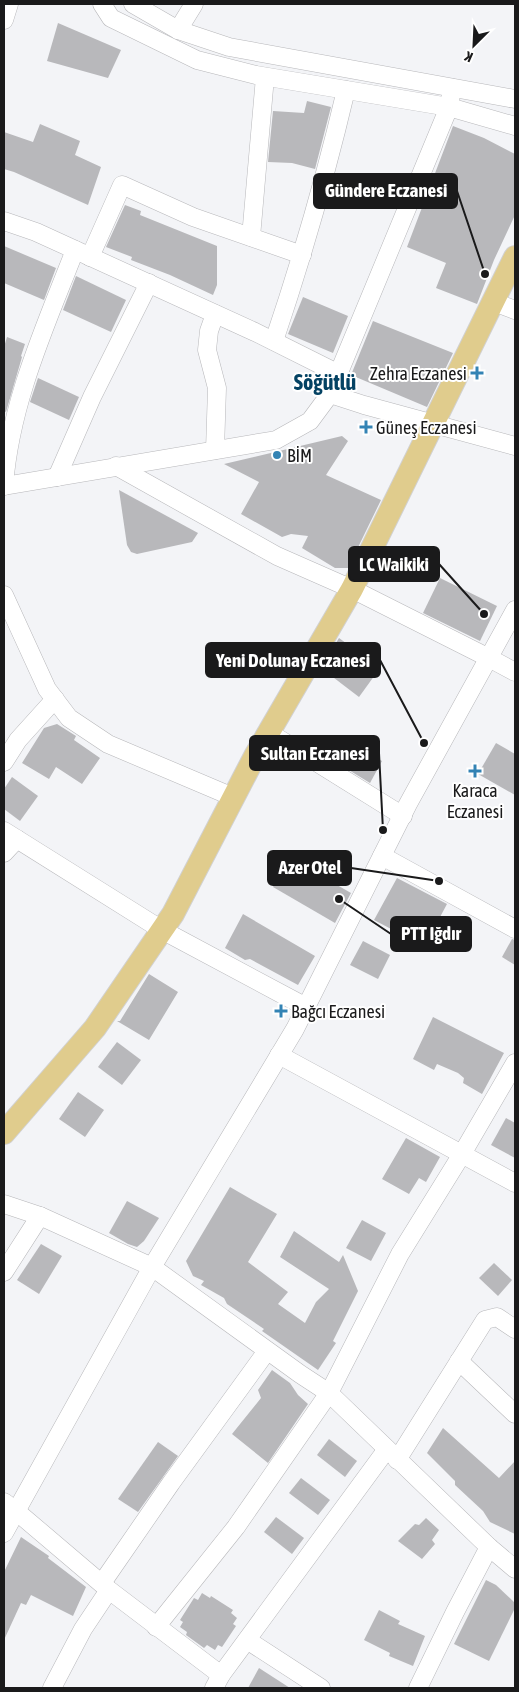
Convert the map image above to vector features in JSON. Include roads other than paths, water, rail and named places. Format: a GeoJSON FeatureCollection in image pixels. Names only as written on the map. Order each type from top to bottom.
{"type":"FeatureCollection","features":[{"type":"Feature","properties":{"kind":"main road"},"geometry":{"type":"LineString","coordinates":[[4,1133],[95,1028],[173,914],[268,732],[352,589],[494,302],[513,269]]}},
{"type":"Feature","properties":{"kind":"street"},"geometry":{"type":"LineString","coordinates":[[4,20],[9,4]]}},
{"type":"Feature","properties":{"kind":"street"},"geometry":{"type":"LineString","coordinates":[[102,4],[111,18],[197,60],[265,77],[449,107],[515,126]]}},
{"type":"Feature","properties":{"kind":"street"},"geometry":{"type":"LineString","coordinates":[[133,4],[178,30],[229,47],[515,99]]}},
{"type":"Feature","properties":{"kind":"street"},"geometry":{"type":"LineString","coordinates":[[178,30],[194,4]]}},
{"type":"Feature","properties":{"kind":"street"},"geometry":{"type":"LineString","coordinates":[[251,237],[265,77]]}},
{"type":"Feature","properties":{"kind":"street"},"geometry":{"type":"LineString","coordinates":[[302,255],[193,217],[122,185],[83,254],[30,363],[6,457],[4,486],[276,440],[310,421],[330,394],[339,374],[449,107],[452,88]]}},
{"type":"Feature","properties":{"kind":"street"},"geometry":{"type":"LineString","coordinates":[[274,341],[302,255],[334,143],[346,90]]}},
{"type":"Feature","properties":{"kind":"street"},"geometry":{"type":"LineString","coordinates":[[4,221],[36,232],[148,283],[274,341],[339,374]]}},
{"type":"Feature","properties":{"kind":"street"},"geometry":{"type":"LineString","coordinates":[[57,477],[92,397],[148,283]]}},
{"type":"Feature","properties":{"kind":"street"},"geometry":{"type":"LineString","coordinates":[[494,302],[515,310]]}},
{"type":"Feature","properties":{"kind":"street"},"geometry":{"type":"LineString","coordinates":[[215,314],[209,331],[207,350],[217,388],[215,450]]}},
{"type":"Feature","properties":{"kind":"street"},"geometry":{"type":"LineString","coordinates":[[330,394],[515,446]]}},
{"type":"Feature","properties":{"kind":"street"},"geometry":{"type":"LineString","coordinates":[[116,466],[277,556],[352,589],[515,672]]}},
{"type":"Feature","properties":{"kind":"street"},"geometry":{"type":"LineString","coordinates":[[4,596],[47,689],[69,718],[108,744],[233,797]]}},
{"type":"Feature","properties":{"kind":"street"},"geometry":{"type":"LineString","coordinates":[[4,1533],[10,1506],[306,1007],[402,816],[515,610]]}},
{"type":"Feature","properties":{"kind":"street"},"geometry":{"type":"LineString","coordinates":[[4,762],[18,740],[55,699]]}},
{"type":"Feature","properties":{"kind":"street"},"geometry":{"type":"LineString","coordinates":[[268,732],[402,816]]}},
{"type":"Feature","properties":{"kind":"street"},"geometry":{"type":"LineString","coordinates":[[4,853],[10,835],[162,930],[306,1007]]}},
{"type":"Feature","properties":{"kind":"street"},"geometry":{"type":"LineString","coordinates":[[382,856],[515,929]]}},
{"type":"Feature","properties":{"kind":"street"},"geometry":{"type":"LineString","coordinates":[[279,1055],[515,1183]]}},
{"type":"Feature","properties":{"kind":"street"},"geometry":{"type":"LineString","coordinates":[[156,1626],[236,1526],[329,1393],[400,1254],[462,1154],[515,1063]]}},
{"type":"Feature","properties":{"kind":"street"},"geometry":{"type":"LineString","coordinates":[[4,1204],[40,1216],[152,1267],[267,1351],[329,1393],[489,1547],[515,1569]]}},
{"type":"Feature","properties":{"kind":"street"},"geometry":{"type":"LineString","coordinates":[[4,1272],[40,1216]]}},
{"type":"Feature","properties":{"kind":"street"},"geometry":{"type":"LineString","coordinates":[[10,1506],[105,1587],[156,1626],[218,1682],[247,1640],[392,1454],[459,1361],[485,1320],[497,1317],[515,1329]]}},
{"type":"Feature","properties":{"kind":"street"},"geometry":{"type":"LineString","coordinates":[[52,1688],[105,1587],[166,1490],[267,1351]]}},
{"type":"Feature","properties":{"kind":"street"},"geometry":{"type":"LineString","coordinates":[[459,1361],[515,1414]]}},
{"type":"Feature","properties":{"kind":"street"},"geometry":{"type":"LineString","coordinates":[[418,1688],[489,1547]]}},
{"type":"Feature","properties":{"kind":"street"},"geometry":{"type":"LineString","coordinates":[[247,1640],[321,1688]]}},
{"type":"Feature","properties":{"kind":"place","name":"Gündere Eczanesi"},"geometry":{"type":"Point","coordinates":[485,274]}},
{"type":"Feature","properties":{"kind":"place","name":"Zehra Eczanesi"},"geometry":{"type":"Point","coordinates":[477,373]}},
{"type":"Feature","properties":{"kind":"place","name":"Güneş Eczanesi"},"geometry":{"type":"Point","coordinates":[366,427]}},
{"type":"Feature","properties":{"kind":"place","name":"BİM"},"geometry":{"type":"Point","coordinates":[277,455]}},
{"type":"Feature","properties":{"kind":"place","name":"LC Waikiki"},"geometry":{"type":"Point","coordinates":[484,614]}},
{"type":"Feature","properties":{"kind":"place","name":"Yeni Dolunay Eczanesi"},"geometry":{"type":"Point","coordinates":[424,743]}},
{"type":"Feature","properties":{"kind":"place","name":"Karaca Eczanesi"},"geometry":{"type":"Point","coordinates":[475,771]}},
{"type":"Feature","properties":{"kind":"place","name":"Sultan Eczanesi"},"geometry":{"type":"Point","coordinates":[383,830]}},
{"type":"Feature","properties":{"kind":"place","name":"Azer Otel"},"geometry":{"type":"Point","coordinates":[439,881]}},
{"type":"Feature","properties":{"kind":"place","name":"PTT Iğdır"},"geometry":{"type":"Point","coordinates":[339,899]}},
{"type":"Feature","properties":{"kind":"place","name":"Bağcı Eczanesi"},"geometry":{"type":"Point","coordinates":[281,1011]}},
{"type":"Feature","properties":{"kind":"district","name":"Söğütlü"},"geometry":{"type":"Point","coordinates":[325,382]}}]}
